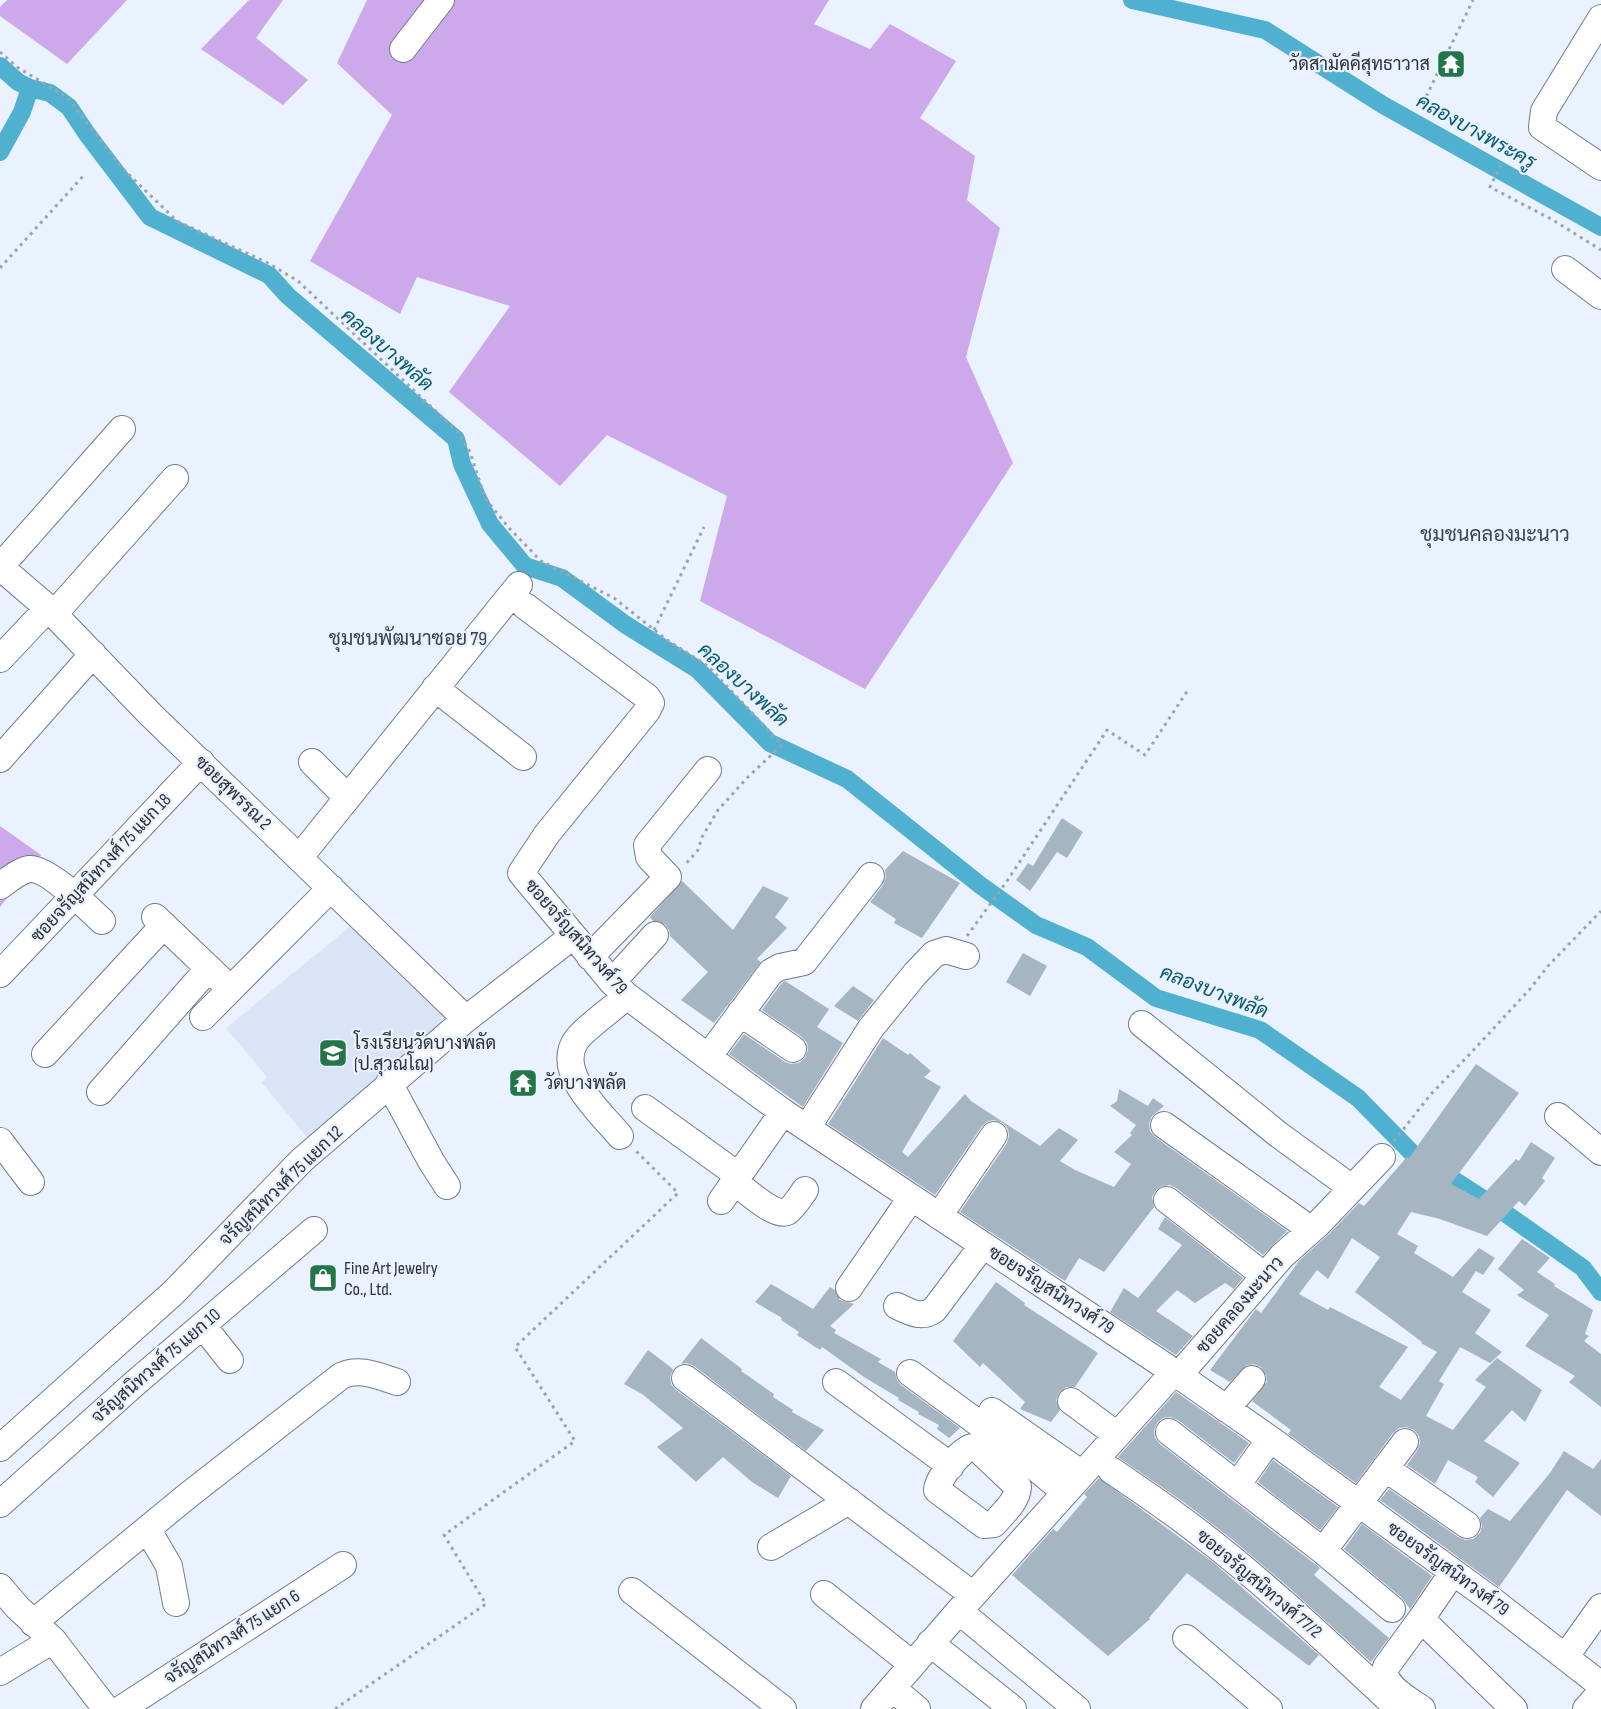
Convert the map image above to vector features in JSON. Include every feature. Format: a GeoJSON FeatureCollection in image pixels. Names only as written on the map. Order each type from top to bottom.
{"type":"FeatureCollection","features":[{"type":"Feature","properties":{"kind":"street"},"geometry":{"type":"LineString","coordinates":[[403,49],[441,0]]}},
{"type":"Feature","properties":{"kind":"street"},"geometry":{"type":"LineString","coordinates":[[1601,18],[1544,111],[1542,127],[1601,167]]}},
{"type":"Feature","properties":{"kind":"street"},"geometry":{"type":"LineString","coordinates":[[1565,269],[1601,296]]}},
{"type":"Feature","properties":{"kind":"street"},"geometry":{"type":"LineString","coordinates":[[0,567],[122,429]]}},
{"type":"Feature","properties":{"kind":"street"},"geometry":{"type":"LineString","coordinates":[[0,659],[51,611],[175,478]]}},
{"type":"Feature","properties":{"kind":"street","name":"ซอยสุพรรณ 2"},"geometry":{"type":"LineString","coordinates":[[0,567],[51,611],[151,715],[466,1019]]}},
{"type":"Feature","properties":{"kind":"street","name":"ซอยจรัญสนิทวงศ์ 79"},"geometry":{"type":"LineString","coordinates":[[435,688],[522,596],[647,697],[651,702],[647,711],[547,834],[521,873],[590,957],[620,989],[783,1112],[1177,1373],[1453,1572],[1566,1656],[1601,1685]]}},
{"type":"Feature","properties":{"kind":"street"},"geometry":{"type":"LineString","coordinates":[[0,759],[93,654]]}},
{"type":"Feature","properties":{"kind":"street"},"geometry":{"type":"LineString","coordinates":[[299,858],[435,688],[523,757]]}},
{"type":"Feature","properties":{"kind":"street","name":"ซอยจรัญสนิทวงศ์ 75 แยก 18"},"geometry":{"type":"LineString","coordinates":[[0,974],[201,762]]}},
{"type":"Feature","properties":{"kind":"street"},"geometry":{"type":"LineString","coordinates":[[312,762],[347,797]]}},
{"type":"Feature","properties":{"kind":"street"},"geometry":{"type":"LineString","coordinates":[[590,957],[668,877],[650,857],[647,845],[708,770]]}},
{"type":"Feature","properties":{"kind":"street"},"geometry":{"type":"LineString","coordinates":[[0,885],[28,869],[38,870],[75,897],[102,921]]}},
{"type":"Feature","properties":{"kind":"street"},"geometry":{"type":"LineString","coordinates":[[708,1057],[771,972],[780,967],[804,962],[871,876]]}},
{"type":"Feature","properties":{"kind":"street"},"geometry":{"type":"LineString","coordinates":[[203,1017],[331,888]]}},
{"type":"Feature","properties":{"kind":"street"},"geometry":{"type":"LineString","coordinates":[[45,1054],[160,921],[230,989]]}},
{"type":"Feature","properties":{"kind":"street"},"geometry":{"type":"LineString","coordinates":[[620,1136],[578,1086],[570,1068],[570,1053],[576,1040],[620,989],[655,935]]}},
{"type":"Feature","properties":{"kind":"street","name":"จรัญสนิทวงศ์ 75 แยก 12"},"geometry":{"type":"LineString","coordinates":[[0,1448],[172,1293],[296,1167],[389,1083],[466,1019],[573,936]]}},
{"type":"Feature","properties":{"kind":"street"},"geometry":{"type":"LineString","coordinates":[[807,1128],[871,1028],[915,974],[934,954],[946,950],[961,954]]}},
{"type":"Feature","properties":{"kind":"street"},"geometry":{"type":"LineString","coordinates":[[100,1092],[209,968]]}},
{"type":"Feature","properties":{"kind":"street"},"geometry":{"type":"LineString","coordinates":[[740,1013],[793,1049]]}},
{"type":"Feature","properties":{"kind":"street"},"geometry":{"type":"LineString","coordinates":[[1142,1024],[1279,1135],[1352,1188]]}},
{"type":"Feature","properties":{"kind":"street"},"geometry":{"type":"LineString","coordinates":[[389,1083],[447,1186]]}},
{"type":"Feature","properties":{"kind":"street"},"geometry":{"type":"LineString","coordinates":[[645,1108],[732,1186],[774,1212],[783,1214],[789,1211],[805,1190]]}},
{"type":"Feature","properties":{"kind":"street"},"geometry":{"type":"LineString","coordinates":[[732,1186],[783,1112]]}},
{"type":"Feature","properties":{"kind":"street"},"geometry":{"type":"LineString","coordinates":[[1558,1116],[1601,1152]]}},
{"type":"Feature","properties":{"kind":"street"},"geometry":{"type":"LineString","coordinates":[[1164,1125],[1307,1233]]}},
{"type":"Feature","properties":{"kind":"street"},"geometry":{"type":"LineString","coordinates":[[939,1216],[994,1135]]}},
{"type":"Feature","properties":{"kind":"street"},"geometry":{"type":"LineString","coordinates":[[0,1142],[31,1182]]}},
{"type":"Feature","properties":{"kind":"street","name":"ซอยคลองมะนาว"},"geometry":{"type":"LineString","coordinates":[[874,1709],[930,1643],[1117,1435],[1265,1276],[1318,1224],[1386,1151]]}},
{"type":"Feature","properties":{"kind":"street"},"geometry":{"type":"LineString","coordinates":[[849,1288],[911,1198]]}},
{"type":"Feature","properties":{"kind":"street"},"geometry":{"type":"LineString","coordinates":[[1167,1200],[1265,1276]]}},
{"type":"Feature","properties":{"kind":"street","name":"จรัญสนิทวงศ์ 75 แยก 10"},"geometry":{"type":"LineString","coordinates":[[0,1504],[314,1230]]}},
{"type":"Feature","properties":{"kind":"street"},"geometry":{"type":"LineString","coordinates":[[897,1306],[917,1315],[928,1314],[934,1310],[983,1245]]}},
{"type":"Feature","properties":{"kind":"street"},"geometry":{"type":"LineString","coordinates":[[203,1326],[230,1360]]}},
{"type":"Feature","properties":{"kind":"street"},"geometry":{"type":"LineString","coordinates":[[33,1623],[186,1497],[341,1376],[351,1371],[362,1372],[397,1382]]}},
{"type":"Feature","properties":{"kind":"street"},"geometry":{"type":"LineString","coordinates":[[910,1373],[1008,1445],[1074,1483]]}},
{"type":"Feature","properties":{"kind":"street"},"geometry":{"type":"LineString","coordinates":[[685,1378],[849,1501],[966,1603],[1077,1709]]}},
{"type":"Feature","properties":{"kind":"street"},"geometry":{"type":"LineString","coordinates":[[1226,1408],[1252,1379]]}},
{"type":"Feature","properties":{"kind":"street"},"geometry":{"type":"LineString","coordinates":[[836,1382],[951,1466]]}},
{"type":"Feature","properties":{"kind":"street"},"geometry":{"type":"LineString","coordinates":[[1071,1401],[1117,1435]]}},
{"type":"Feature","properties":{"kind":"street"},"geometry":{"type":"LineString","coordinates":[[992,1411],[1074,1483]]}},
{"type":"Feature","properties":{"kind":"street"},"geometry":{"type":"LineString","coordinates":[[1169,1432],[1323,1551],[1392,1609]]}},
{"type":"Feature","properties":{"kind":"street"},"geometry":{"type":"LineString","coordinates":[[1238,1484],[1270,1439]]}},
{"type":"Feature","properties":{"kind":"street"},"geometry":{"type":"LineString","coordinates":[[1323,1551],[1405,1442]]}},
{"type":"Feature","properties":{"kind":"street"},"geometry":{"type":"LineString","coordinates":[[972,1447],[978,1449],[1018,1487],[1018,1494],[1014,1500],[994,1524],[984,1525],[937,1490],[940,1478],[965,1449],[972,1447]]}},
{"type":"Feature","properties":{"kind":"street"},"geometry":{"type":"LineString","coordinates":[[1385,1468],[1467,1525]]}},
{"type":"Feature","properties":{"kind":"street","name":"ซอยจรัญสนิทวงศ์ 77/2"},"geometry":{"type":"LineString","coordinates":[[1111,1470],[1197,1531],[1251,1575],[1312,1627],[1399,1709]]}},
{"type":"Feature","properties":{"kind":"street"},"geometry":{"type":"LineString","coordinates":[[1014,1500],[1039,1521]]}},
{"type":"Feature","properties":{"kind":"street"},"geometry":{"type":"LineString","coordinates":[[771,1547],[849,1501]]}},
{"type":"Feature","properties":{"kind":"street"},"geometry":{"type":"LineString","coordinates":[[148,1530],[169,1566],[176,1603]]}},
{"type":"Feature","properties":{"kind":"street","name":"จรัญสนิทวงศ์ 75 แยก 6"},"geometry":{"type":"LineString","coordinates":[[121,1709],[344,1565]]}},
{"type":"Feature","properties":{"kind":"street"},"geometry":{"type":"LineString","coordinates":[[1422,1709],[1388,1683],[1384,1672],[1453,1572]]}},
{"type":"Feature","properties":{"kind":"street"},"geometry":{"type":"LineString","coordinates":[[0,1587],[33,1623],[53,1640],[106,1709]]}},
{"type":"Feature","properties":{"kind":"street"},"geometry":{"type":"LineString","coordinates":[[633,1591],[783,1709]]}},
{"type":"Feature","properties":{"kind":"street"},"geometry":{"type":"LineString","coordinates":[[824,1594],[912,1664]]}},
{"type":"Feature","properties":{"kind":"street"},"geometry":{"type":"LineString","coordinates":[[1566,1656],[1601,1607]]}},
{"type":"Feature","properties":{"kind":"street"},"geometry":{"type":"LineString","coordinates":[[1420,1619],[1502,1705]]}},
{"type":"Feature","properties":{"kind":"street"},"geometry":{"type":"LineString","coordinates":[[1186,1638],[1269,1709]]}},
{"type":"Feature","properties":{"kind":"street"},"geometry":{"type":"LineString","coordinates":[[0,1672],[53,1640]]}},
{"type":"Feature","properties":{"kind":"street"},"geometry":{"type":"LineString","coordinates":[[930,1643],[1013,1709]]}},
{"type":"Feature","properties":{"kind":"street"},"geometry":{"type":"LineString","coordinates":[[892,1688],[917,1709]]}},
{"type":"Feature","properties":{"kind":"street"},"geometry":{"type":"LineString","coordinates":[[1586,1709],[1601,1692]]}},
{"type":"Feature","properties":{"kind":"path"},"geometry":{"type":"LineString","coordinates":[[1423,103],[1473,0]]}},
{"type":"Feature","properties":{"kind":"path"},"geometry":{"type":"LineString","coordinates":[[0,52],[17,67],[68,98],[122,168],[177,221],[268,263],[298,281],[458,432],[470,452],[485,498],[509,528],[542,561],[614,598],[654,630],[708,666],[782,745],[718,810],[702,837],[698,850],[682,867],[668,877]]}},
{"type":"Feature","properties":{"kind":"path"},"geometry":{"type":"LineString","coordinates":[[1501,165],[1490,187],[1553,220],[1601,250]]}},
{"type":"Feature","properties":{"kind":"path"},"geometry":{"type":"LineString","coordinates":[[0,268],[85,174]]}},
{"type":"Feature","properties":{"kind":"path"},"geometry":{"type":"LineString","coordinates":[[654,630],[704,527]]}},
{"type":"Feature","properties":{"kind":"path"},"geometry":{"type":"LineString","coordinates":[[961,954],[986,907],[1007,881],[1107,730],[1145,755],[1188,690]]}},
{"type":"Feature","properties":{"kind":"path"},"geometry":{"type":"LineString","coordinates":[[1386,1151],[1420,1108],[1530,989],[1548,966],[1601,911]]}},
{"type":"Feature","properties":{"kind":"path"},"geometry":{"type":"LineString","coordinates":[[335,1709],[486,1604],[444,1535],[575,1441],[515,1347],[678,1192],[620,1136]]}},
{"type":"Feature","properties":{"kind":"shaded area"},"geometry":{"type":"Polygon","coordinates":[[[7,0],[127,0],[67,64],[0,16],[0,7],[7,0]]]}},
{"type":"Feature","properties":{"kind":"shaded area"},"geometry":{"type":"Polygon","coordinates":[[[249,0],[283,0],[256,38],[308,80],[283,105],[201,49],[249,0]]]}},
{"type":"Feature","properties":{"kind":"shaded area"},"geometry":{"type":"Polygon","coordinates":[[[367,0],[829,0],[814,24],[870,49],[890,24],[956,61],[920,118],[975,156],[967,200],[1000,228],[966,357],[1013,463],[865,689],[700,601],[727,496],[607,435],[560,486],[449,392],[510,306],[417,277],[400,314],[310,261],[392,115],[337,63],[367,0]]]}},
{"type":"Feature","properties":{"kind":"shaded area"},"geometry":{"type":"Polygon","coordinates":[[[0,826],[41,855],[0,907],[0,826]]]}},
{"type":"Feature","properties":{"kind":"shaded area","name":"โรงเรียนวัดบางพลัด (ป.สุวณโณ)"},"geometry":{"type":"Polygon","coordinates":[[[358,920],[459,1019],[311,1142],[262,1083],[267,1077],[226,1028],[358,920]]]}},
{"type":"Feature","properties":{"kind":"building"},"geometry":{"type":"Polygon","coordinates":[[[1062,818],[1083,832],[1067,858],[1057,852],[1030,891],[1016,880],[1028,863],[1033,866],[1062,818]]]}},
{"type":"Feature","properties":{"kind":"building"},"geometry":{"type":"Polygon","coordinates":[[[903,851],[960,883],[922,938],[894,923],[896,919],[870,902],[883,885],[886,877],[885,870],[903,851]]]}},
{"type":"Feature","properties":{"kind":"building"},"geometry":{"type":"Polygon","coordinates":[[[682,881],[733,930],[763,886],[789,898],[775,917],[787,928],[757,959],[761,962],[714,1023],[681,1000],[708,972],[670,936],[665,924],[653,921],[650,917],[682,881]]]}},
{"type":"Feature","properties":{"kind":"building"},"geometry":{"type":"Polygon","coordinates":[[[1023,953],[1047,966],[1030,996],[1006,982],[1023,953]]]}},
{"type":"Feature","properties":{"kind":"building"},"geometry":{"type":"Polygon","coordinates":[[[785,981],[829,1009],[817,1027],[843,1043],[803,1107],[729,1054],[744,1034],[785,1062],[799,1063],[805,1058],[808,1050],[807,1043],[802,1037],[762,1010],[785,981]]]}},
{"type":"Feature","properties":{"kind":"building"},"geometry":{"type":"Polygon","coordinates":[[[853,986],[874,1000],[858,1021],[834,1006],[853,986]]]}},
{"type":"Feature","properties":{"kind":"building"},"geometry":{"type":"Polygon","coordinates":[[[883,1038],[908,1055],[910,1053],[931,1071],[924,1077],[941,1087],[902,1152],[908,1157],[965,1094],[971,1101],[1040,1146],[1059,1128],[1078,1140],[1060,1161],[1114,1187],[1131,1164],[1114,1152],[1132,1135],[1130,1133],[1136,1125],[1110,1106],[1117,1101],[1119,1089],[1148,1106],[1153,1098],[1164,1106],[1152,1116],[1149,1123],[1150,1131],[1155,1137],[1287,1231],[1263,1255],[1176,1188],[1170,1185],[1162,1186],[1152,1197],[1154,1207],[1104,1272],[1079,1258],[1065,1281],[960,1212],[1007,1143],[1008,1129],[1003,1123],[994,1120],[982,1126],[935,1195],[828,1124],[883,1038]]]}},
{"type":"Feature","properties":{"kind":"building"},"geometry":{"type":"Polygon","coordinates":[[[1476,1064],[1519,1093],[1451,1184],[1479,1199],[1516,1159],[1519,1161],[1531,1142],[1555,1158],[1542,1178],[1545,1181],[1525,1206],[1519,1201],[1487,1236],[1440,1219],[1411,1212],[1397,1234],[1418,1246],[1414,1253],[1453,1277],[1479,1248],[1495,1258],[1483,1275],[1476,1271],[1462,1292],[1491,1310],[1475,1333],[1502,1352],[1490,1363],[1460,1347],[1439,1381],[1444,1384],[1426,1416],[1453,1430],[1486,1387],[1475,1380],[1497,1358],[1542,1390],[1525,1422],[1512,1410],[1484,1441],[1520,1463],[1493,1497],[1475,1482],[1478,1477],[1448,1460],[1435,1484],[1407,1465],[1420,1443],[1419,1436],[1414,1430],[1406,1427],[1399,1428],[1393,1433],[1356,1483],[1288,1434],[1291,1430],[1252,1401],[1267,1382],[1261,1367],[1254,1364],[1247,1365],[1230,1382],[1210,1370],[1256,1309],[1261,1313],[1299,1261],[1359,1203],[1364,1206],[1407,1157],[1409,1158],[1476,1064]],[[1352,1238],[1328,1279],[1317,1270],[1299,1294],[1328,1310],[1330,1307],[1408,1347],[1379,1387],[1401,1400],[1437,1352],[1421,1343],[1355,1292],[1380,1257],[1352,1238]]]}},
{"type":"Feature","properties":{"kind":"building"},"geometry":{"type":"Polygon","coordinates":[[[1165,1217],[1243,1278],[1234,1289],[1225,1283],[1195,1303],[1177,1290],[1156,1311],[1193,1336],[1176,1355],[1110,1312],[1124,1288],[1138,1298],[1182,1245],[1158,1229],[1165,1217]]]}},
{"type":"Feature","properties":{"kind":"building"},"geometry":{"type":"Polygon","coordinates":[[[1522,1239],[1550,1258],[1537,1272],[1555,1284],[1554,1286],[1593,1310],[1585,1334],[1589,1336],[1584,1341],[1601,1354],[1601,1407],[1569,1382],[1575,1376],[1525,1346],[1549,1315],[1517,1295],[1524,1290],[1498,1269],[1522,1239]]]}},
{"type":"Feature","properties":{"kind":"building"},"geometry":{"type":"Polygon","coordinates":[[[996,1282],[1025,1303],[1024,1305],[1098,1353],[1075,1387],[1066,1387],[1059,1393],[1056,1400],[1060,1410],[1051,1422],[1020,1409],[1025,1402],[983,1363],[980,1367],[953,1341],[996,1282]]]}},
{"type":"Feature","properties":{"kind":"building"},"geometry":{"type":"Polygon","coordinates":[[[771,1284],[813,1309],[830,1287],[835,1290],[840,1300],[854,1304],[830,1326],[836,1330],[834,1333],[881,1359],[878,1362],[895,1372],[901,1385],[960,1428],[949,1438],[937,1429],[939,1425],[918,1414],[919,1412],[898,1400],[899,1398],[864,1377],[822,1347],[820,1350],[797,1335],[799,1332],[781,1320],[782,1318],[755,1302],[771,1284]]]}},
{"type":"Feature","properties":{"kind":"building"},"geometry":{"type":"Polygon","coordinates":[[[701,1338],[742,1369],[741,1371],[774,1394],[773,1397],[793,1410],[792,1412],[824,1430],[806,1451],[694,1366],[687,1363],[681,1364],[701,1338]]]}},
{"type":"Feature","properties":{"kind":"building"},"geometry":{"type":"Polygon","coordinates":[[[648,1350],[673,1369],[670,1377],[671,1384],[676,1390],[791,1476],[778,1498],[752,1482],[723,1457],[696,1482],[657,1447],[683,1428],[642,1394],[624,1384],[648,1350]]]}},
{"type":"Feature","properties":{"kind":"building"},"geometry":{"type":"Polygon","coordinates":[[[1176,1392],[1249,1443],[1234,1463],[1178,1420],[1170,1417],[1163,1418],[1157,1423],[1154,1431],[1155,1438],[1320,1568],[1314,1575],[1389,1638],[1371,1662],[1233,1540],[1185,1503],[1118,1457],[1176,1392]]]}},
{"type":"Feature","properties":{"kind":"building"},"geometry":{"type":"Polygon","coordinates":[[[1564,1451],[1593,1469],[1601,1459],[1601,1516],[1567,1490],[1499,1587],[1380,1500],[1389,1489],[1458,1537],[1465,1540],[1473,1539],[1480,1533],[1482,1526],[1480,1518],[1488,1509],[1510,1521],[1550,1473],[1564,1451]]]}},
{"type":"Feature","properties":{"kind":"building"},"geometry":{"type":"Polygon","coordinates":[[[1273,1460],[1338,1507],[1320,1530],[1258,1482],[1273,1460]]]}},
{"type":"Feature","properties":{"kind":"building"},"geometry":{"type":"Polygon","coordinates":[[[1099,1478],[1214,1563],[1319,1655],[1309,1666],[1187,1573],[1150,1619],[1108,1656],[1012,1575],[1053,1529],[1057,1532],[1087,1497],[1084,1494],[1099,1478]]]}},
{"type":"Feature","properties":{"kind":"building"},"geometry":{"type":"Polygon","coordinates":[[[1362,1524],[1432,1576],[1410,1609],[1402,1598],[1344,1549],[1362,1524]]]}},
{"type":"Feature","properties":{"kind":"waterway","name":"คลองบางพระครู"},"geometry":{"type":"LineString","coordinates":[[1132,0],[1265,30],[1383,105],[1601,227]]}},
{"type":"Feature","properties":{"kind":"waterway","name":"คลองบางพลัด"},"geometry":{"type":"LineString","coordinates":[[0,66],[18,82],[50,93],[69,107],[150,217],[269,275],[288,296],[456,439],[462,464],[490,524],[525,566],[562,578],[626,625],[697,669],[770,743],[847,779],[980,885],[1036,925],[1087,947],[1156,998],[1260,1030],[1358,1098],[1412,1153],[1502,1211],[1583,1268],[1601,1292]]}},
{"type":"Feature","properties":{"kind":"waterway"},"geometry":{"type":"LineString","coordinates":[[0,152],[22,112],[30,88]]}},
{"type":"Feature","properties":{"kind":"place","name":"วัดสามัคคีสุทธาวาส"},"geometry":{"type":"Point","coordinates":[1451,64]}},
{"type":"Feature","properties":{"kind":"place","name":"โรงเรียนวัดบางพลัด (ป.สุวณโณ)"},"geometry":{"type":"Point","coordinates":[333,1053]}},
{"type":"Feature","properties":{"kind":"place","name":"วัดบางพลัด"},"geometry":{"type":"Point","coordinates":[523,1083]}},
{"type":"Feature","properties":{"kind":"place","name":"Fine Art Jewelry Co., Ltd."},"geometry":{"type":"Point","coordinates":[323,1278]}},
{"type":"Feature","properties":{"kind":"district","name":"ชุมชนคลองมะนาว"},"geometry":{"type":"Point","coordinates":[1495,535]}},
{"type":"Feature","properties":{"kind":"district","name":"ชุมชนพัฒนาซอย 79"},"geometry":{"type":"Point","coordinates":[408,639]}}]}
